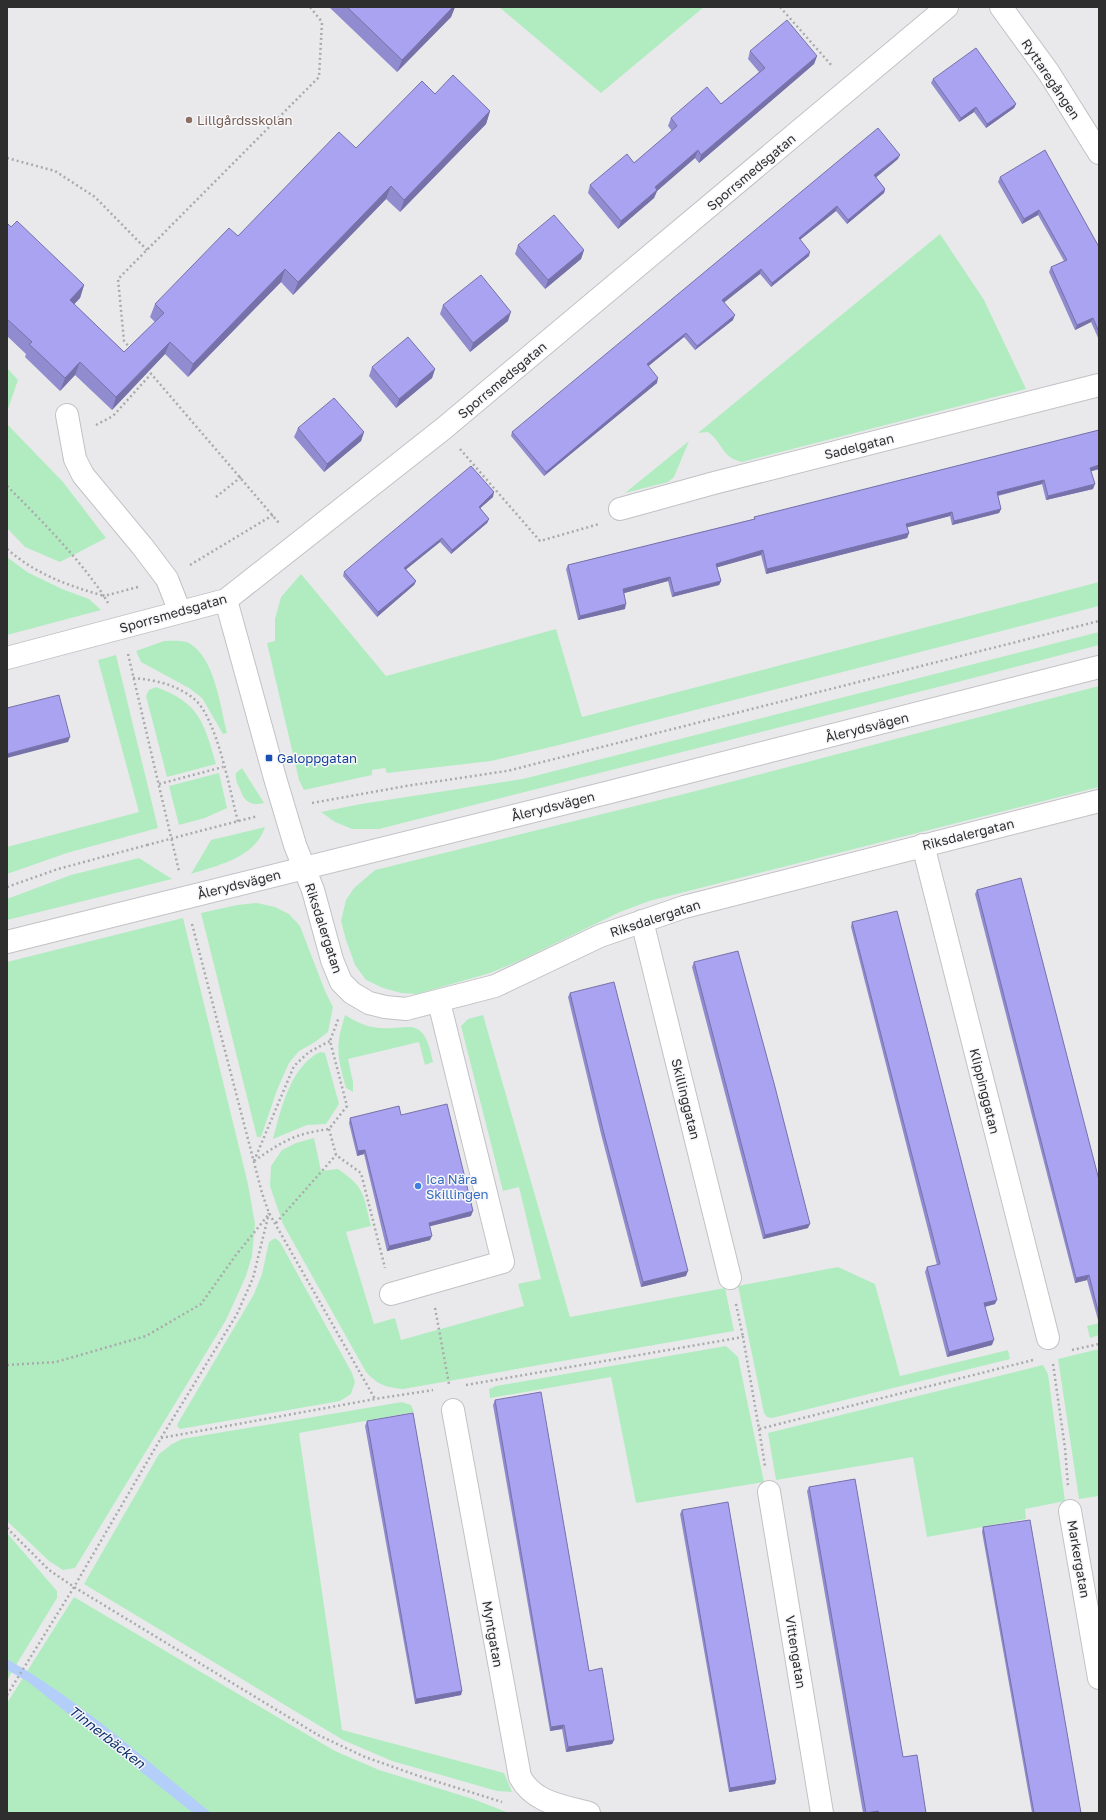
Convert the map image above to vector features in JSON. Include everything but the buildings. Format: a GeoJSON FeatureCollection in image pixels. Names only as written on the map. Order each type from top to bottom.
{"type":"FeatureCollection","features":[{"type":"Feature","properties":{"kind":"street","name":"Sporrsmedsgatan"},"geometry":{"type":"LineString","coordinates":[[7,658],[226,600],[443,429],[947,7]]}},
{"type":"Feature","properties":{"kind":"street","name":"Ryttaregången"},"geometry":{"type":"LineString","coordinates":[[1001,7],[1049,73],[1099,153]]}},
{"type":"Feature","properties":{"kind":"street","name":"Sadelgatan"},"geometry":{"type":"LineString","coordinates":[[620,509],[714,483],[1099,385]]}},
{"type":"Feature","properties":{"kind":"street"},"geometry":{"type":"LineString","coordinates":[[68,415],[75,458],[82,475],[142,546],[167,579],[180,612]]}},
{"type":"Feature","properties":{"kind":"street"},"geometry":{"type":"LineString","coordinates":[[226,600],[285,810],[304,868]]}},
{"type":"Feature","properties":{"kind":"street","name":"Ålerydsvägen"},"geometry":{"type":"LineString","coordinates":[[7,942],[618,790],[1099,668]]}},
{"type":"Feature","properties":{"kind":"street","name":"Riksdalergatan"},"geometry":{"type":"LineString","coordinates":[[304,868],[313,890],[332,960],[341,982],[352,993],[369,1003],[385,1007],[406,1009],[439,1002],[495,986],[600,936],[684,907],[1099,801]]}},
{"type":"Feature","properties":{"kind":"street","name":"Klippinggatan"},"geometry":{"type":"LineString","coordinates":[[923,845],[1050,1347]]}},
{"type":"Feature","properties":{"kind":"street","name":"Skillinggatan"},"geometry":{"type":"LineString","coordinates":[[642,921],[730,1278]]}},
{"type":"Feature","properties":{"kind":"street"},"geometry":{"type":"LineString","coordinates":[[392,1294],[502,1262],[439,1002]]}},
{"type":"Feature","properties":{"kind":"street","name":"Myntgatan"},"geometry":{"type":"LineString","coordinates":[[453,1410],[520,1777],[531,1793],[541,1798],[589,1813]]}},
{"type":"Feature","properties":{"kind":"street","name":"Vittengatan"},"geometry":{"type":"LineString","coordinates":[[769,1492],[822,1813]]}},
{"type":"Feature","properties":{"kind":"street","name":"Markergatan"},"geometry":{"type":"LineString","coordinates":[[1070,1511],[1099,1678]]}},
{"type":"Feature","properties":{"kind":"path"},"geometry":{"type":"LineString","coordinates":[[134,352],[124,341],[118,279],[319,77],[322,22],[310,7]]}},
{"type":"Feature","properties":{"kind":"path"},"geometry":{"type":"LineString","coordinates":[[780,7],[851,88]]}},
{"type":"Feature","properties":{"kind":"path"},"geometry":{"type":"LineString","coordinates":[[7,158],[55,171],[96,197],[147,250]]}},
{"type":"Feature","properties":{"kind":"path"},"geometry":{"type":"LineString","coordinates":[[142,363],[274,515],[297,545]]}},
{"type":"Feature","properties":{"kind":"path"},"geometry":{"type":"LineString","coordinates":[[72,439],[113,416],[151,374]]}},
{"type":"Feature","properties":{"kind":"path"},"geometry":{"type":"LineString","coordinates":[[443,429],[540,542],[596,526],[620,509]]}},
{"type":"Feature","properties":{"kind":"path"},"geometry":{"type":"LineString","coordinates":[[216,497],[241,478]]}},
{"type":"Feature","properties":{"kind":"path"},"geometry":{"type":"LineString","coordinates":[[7,486],[55,534],[84,567],[104,596],[121,628],[180,875]]}},
{"type":"Feature","properties":{"kind":"path"},"geometry":{"type":"LineString","coordinates":[[7,549],[17,558],[66,585],[104,596],[167,579],[274,515]]}},
{"type":"Feature","properties":{"kind":"path"},"geometry":{"type":"LineString","coordinates":[[7,887],[58,869],[147,844],[324,800],[507,771],[1099,621]]}},
{"type":"Feature","properties":{"kind":"path"},"geometry":{"type":"LineString","coordinates":[[133,678],[156,680],[194,699],[211,725],[238,822]]}},
{"type":"Feature","properties":{"kind":"path"},"geometry":{"type":"LineString","coordinates":[[159,784],[223,767]]}},
{"type":"Feature","properties":{"kind":"path"},"geometry":{"type":"LineString","coordinates":[[191,920],[269,1213],[375,1399]]}},
{"type":"Feature","properties":{"kind":"path"},"geometry":{"type":"LineString","coordinates":[[330,1041],[347,1106],[329,1129],[306,1132],[282,1142],[254,1161],[294,1066],[309,1052],[330,1041]]}},
{"type":"Feature","properties":{"kind":"path"},"geometry":{"type":"LineString","coordinates":[[329,1129],[336,1155],[361,1173],[392,1294]]}},
{"type":"Feature","properties":{"kind":"path"},"geometry":{"type":"LineString","coordinates":[[276,1223],[336,1155]]}},
{"type":"Feature","properties":{"kind":"path"},"geometry":{"type":"LineString","coordinates":[[7,1365],[56,1362],[146,1336],[201,1304],[236,1255],[269,1213]]}},
{"type":"Feature","properties":{"kind":"path"},"geometry":{"type":"LineString","coordinates":[[7,1695],[74,1587],[161,1438],[237,1314],[253,1278],[269,1213]]}},
{"type":"Feature","properties":{"kind":"path"},"geometry":{"type":"LineString","coordinates":[[730,1278],[743,1336],[769,1492]]}},
{"type":"Feature","properties":{"kind":"path"},"geometry":{"type":"LineString","coordinates":[[431,1283],[450,1388]]}},
{"type":"Feature","properties":{"kind":"path"},"geometry":{"type":"LineString","coordinates":[[466,1385],[743,1336]]}},
{"type":"Feature","properties":{"kind":"path"},"geometry":{"type":"LineString","coordinates":[[759,1429],[1050,1347],[1099,1344]]}},
{"type":"Feature","properties":{"kind":"path"},"geometry":{"type":"LineString","coordinates":[[1050,1347],[1065,1448],[1070,1511]]}},
{"type":"Feature","properties":{"kind":"path"},"geometry":{"type":"LineString","coordinates":[[161,1438],[375,1399],[435,1390]]}},
{"type":"Feature","properties":{"kind":"path"},"geometry":{"type":"LineString","coordinates":[[7,1528],[50,1570],[74,1587],[318,1735],[365,1757],[416,1775],[506,1803]]}},
{"type":"Feature","properties":{"kind":"green space"},"geometry":{"type":"Polygon","coordinates":[[[499,7],[704,7],[601,93],[499,7]]]}},
{"type":"Feature","properties":{"kind":"green space"},"geometry":{"type":"Polygon","coordinates":[[[940,234],[984,300],[1026,389],[742,462],[730,457],[708,432],[698,433],[940,234]]]}},
{"type":"Feature","properties":{"kind":"green space"},"geometry":{"type":"Polygon","coordinates":[[[7,368],[18,380],[7,412],[7,368]]]}},
{"type":"Feature","properties":{"kind":"green space"},"geometry":{"type":"Polygon","coordinates":[[[7,424],[63,482],[106,538],[60,562],[25,547],[7,528],[7,424]]]}},
{"type":"Feature","properties":{"kind":"green space"},"geometry":{"type":"Polygon","coordinates":[[[689,441],[674,477],[668,482],[625,493],[689,441]]]}},
{"type":"Feature","properties":{"kind":"green space"},"geometry":{"type":"Polygon","coordinates":[[[7,557],[27,572],[62,589],[89,599],[101,610],[7,635],[7,557]]]}},
{"type":"Feature","properties":{"kind":"green space"},"geometry":{"type":"Polygon","coordinates":[[[301,574],[386,676],[556,629],[582,717],[1099,582],[1099,606],[559,745],[491,761],[387,773],[385,768],[372,770],[372,775],[304,790],[299,780],[267,643],[275,641],[275,619],[281,597],[301,574]]]}},
{"type":"Feature","properties":{"kind":"green space"},"geometry":{"type":"Polygon","coordinates":[[[1099,632],[1099,645],[379,829],[352,829],[335,822],[321,812],[361,804],[523,779],[1099,632]]]}},
{"type":"Feature","properties":{"kind":"green space"},"geometry":{"type":"Polygon","coordinates":[[[164,641],[180,641],[189,643],[198,650],[205,660],[211,671],[219,697],[227,733],[223,734],[202,698],[189,688],[141,662],[136,651],[164,641]]]}},
{"type":"Feature","properties":{"kind":"green space"},"geometry":{"type":"Polygon","coordinates":[[[116,655],[158,828],[67,853],[7,874],[7,847],[139,812],[98,660],[116,655]]]}},
{"type":"Feature","properties":{"kind":"green space"},"geometry":{"type":"Polygon","coordinates":[[[1099,686],[1099,787],[649,901],[620,912],[519,961],[490,973],[417,994],[401,993],[383,988],[366,980],[355,965],[346,940],[341,921],[346,900],[354,888],[375,870],[688,793],[1099,686]]]}},
{"type":"Feature","properties":{"kind":"green space"},"geometry":{"type":"Polygon","coordinates":[[[156,687],[171,693],[182,700],[198,716],[208,737],[216,764],[167,777],[146,696],[149,690],[156,687]]]}},
{"type":"Feature","properties":{"kind":"green space"},"geometry":{"type":"Polygon","coordinates":[[[242,768],[264,803],[255,804],[249,802],[244,797],[237,783],[236,777],[236,773],[242,768]]]}},
{"type":"Feature","properties":{"kind":"green space"},"geometry":{"type":"Polygon","coordinates":[[[219,773],[227,808],[205,818],[179,825],[169,786],[219,773]]]}},
{"type":"Feature","properties":{"kind":"green space"},"geometry":{"type":"Polygon","coordinates":[[[265,827],[260,838],[245,853],[235,859],[191,874],[211,840],[265,827]]]}},
{"type":"Feature","properties":{"kind":"green space"},"geometry":{"type":"Polygon","coordinates":[[[139,858],[172,879],[7,920],[7,899],[71,875],[139,858]]]}},
{"type":"Feature","properties":{"kind":"green space"},"geometry":{"type":"Polygon","coordinates":[[[257,903],[275,907],[289,914],[300,926],[325,991],[333,1007],[328,1032],[315,1042],[299,1051],[289,1063],[277,1090],[261,1137],[257,1137],[201,913],[237,905],[257,903]]]}},
{"type":"Feature","properties":{"kind":"green space"},"geometry":{"type":"Polygon","coordinates":[[[183,918],[248,1184],[255,1224],[252,1256],[246,1276],[226,1320],[75,1568],[63,1570],[49,1561],[7,1521],[7,962],[183,918]]]}},
{"type":"Feature","properties":{"kind":"green space"},"geometry":{"type":"Polygon","coordinates":[[[345,1015],[367,1026],[385,1028],[413,1027],[419,1030],[426,1038],[433,1062],[425,1065],[419,1042],[348,1059],[353,1082],[353,1092],[346,1088],[338,1052],[345,1015]]]}},
{"type":"Feature","properties":{"kind":"green space"},"geometry":{"type":"Polygon","coordinates":[[[483,1015],[570,1317],[725,1288],[734,1331],[403,1389],[383,1385],[366,1372],[283,1224],[270,1186],[271,1166],[282,1150],[296,1143],[314,1138],[321,1171],[338,1169],[359,1187],[364,1199],[371,1226],[346,1232],[374,1324],[395,1318],[401,1340],[524,1306],[518,1284],[541,1279],[519,1187],[503,1191],[461,1026],[468,1019],[483,1015]]]}},
{"type":"Feature","properties":{"kind":"green space"},"geometry":{"type":"Polygon","coordinates":[[[320,1052],[325,1053],[339,1104],[326,1124],[307,1125],[273,1139],[283,1102],[294,1078],[310,1059],[320,1052]]]}},
{"type":"Feature","properties":{"kind":"green space"},"geometry":{"type":"Polygon","coordinates":[[[275,1238],[280,1242],[352,1373],[355,1382],[351,1394],[340,1401],[180,1429],[177,1426],[178,1423],[254,1294],[262,1274],[269,1242],[275,1238]]]}},
{"type":"Feature","properties":{"kind":"green space"},"geometry":{"type":"Polygon","coordinates":[[[838,1267],[875,1284],[900,1376],[1008,1350],[1010,1359],[772,1418],[767,1417],[764,1413],[738,1286],[838,1267]]]}},
{"type":"Feature","properties":{"kind":"green space"},"geometry":{"type":"Polygon","coordinates":[[[1099,1323],[1099,1335],[1090,1338],[1087,1326],[1099,1323]]]}},
{"type":"Feature","properties":{"kind":"green space"},"geometry":{"type":"Polygon","coordinates":[[[726,1346],[738,1357],[764,1482],[636,1503],[611,1377],[490,1398],[489,1389],[496,1386],[726,1346]]]}},
{"type":"Feature","properties":{"kind":"green space"},"geometry":{"type":"Polygon","coordinates":[[[1099,1349],[1099,1496],[1079,1499],[1058,1359],[1099,1349]]]}},
{"type":"Feature","properties":{"kind":"green space"},"geometry":{"type":"Polygon","coordinates":[[[1043,1365],[1048,1374],[1065,1501],[1025,1509],[1026,1519],[927,1537],[913,1457],[776,1480],[768,1433],[1043,1365]]]}},
{"type":"Feature","properties":{"kind":"green space"},"geometry":{"type":"Polygon","coordinates":[[[402,1402],[411,1405],[414,1412],[299,1433],[342,1730],[504,1773],[512,1792],[497,1791],[392,1761],[343,1740],[84,1584],[159,1454],[172,1444],[182,1439],[402,1402]]]}},
{"type":"Feature","properties":{"kind":"green space"},"geometry":{"type":"Polygon","coordinates":[[[7,1533],[57,1591],[57,1598],[7,1680],[7,1533]]]}},
{"type":"Feature","properties":{"kind":"green space"},"geometry":{"type":"Polygon","coordinates":[[[74,1597],[335,1751],[379,1770],[473,1799],[509,1813],[7,1813],[7,1703],[74,1597]]]}},
{"type":"Feature","properties":{"kind":"water","name":"Tinnerbäcken"},"geometry":{"type":"Polygon","coordinates":[[[7,1659],[34,1675],[87,1712],[211,1813],[193,1813],[27,1681],[7,1670],[7,1659]]]}},
{"type":"Feature","properties":{"kind":"place","name":"Lillgårdsskolan"},"geometry":{"type":"Point","coordinates":[189,120]}},
{"type":"Feature","properties":{"kind":"place","name":"Galoppgatan"},"geometry":{"type":"Point","coordinates":[269,758]}},
{"type":"Feature","properties":{"kind":"place","name":"Ica Nära Skillingen"},"geometry":{"type":"Point","coordinates":[418,1186]}}]}
